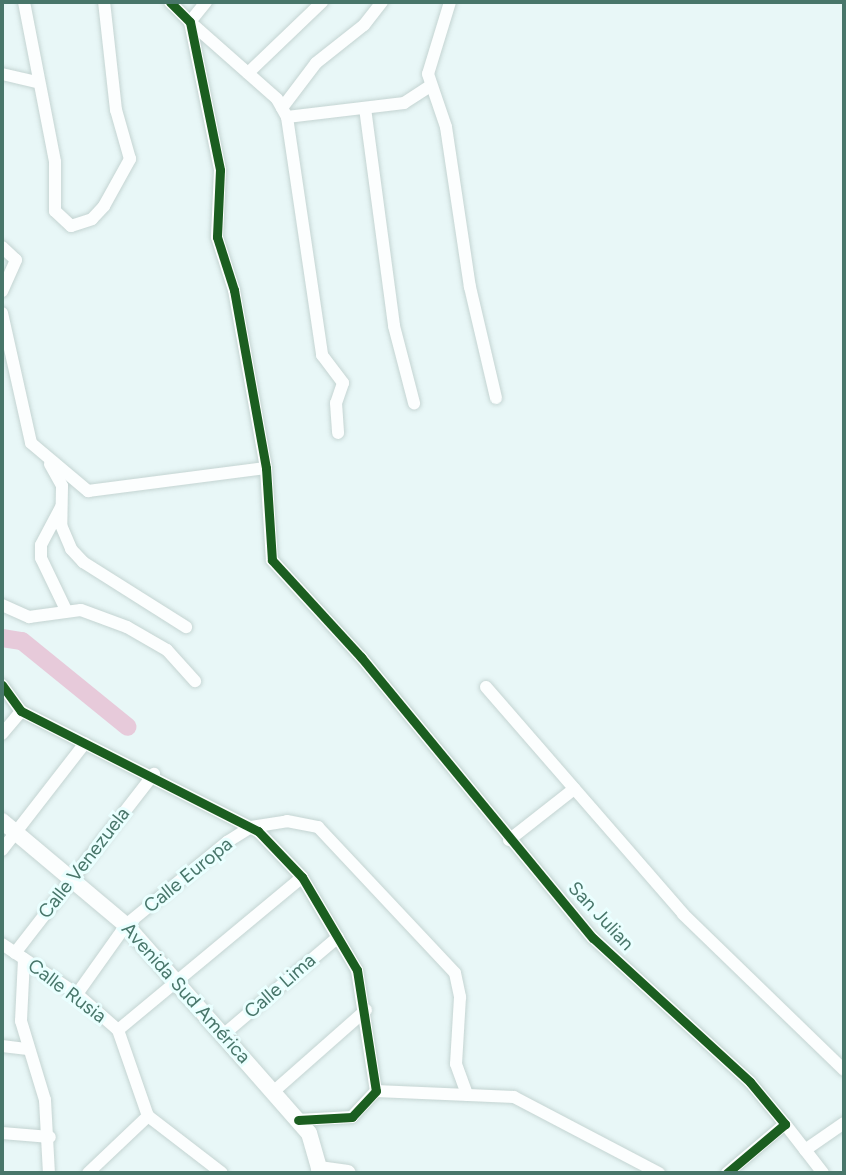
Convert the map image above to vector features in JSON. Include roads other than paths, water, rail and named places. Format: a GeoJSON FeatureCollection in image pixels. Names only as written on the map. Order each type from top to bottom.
{"type":"FeatureCollection","features":[{"type":"Feature","properties":{"kind":"main road","name":"Avenida Sud América"},"geometry":{"type":"LineString","coordinates":[[2,821],[72,876],[126,925],[309,1133],[319,1169],[348,1173]]}},
{"type":"Feature","properties":{"kind":"street"},"geometry":{"type":"LineString","coordinates":[[24,2],[55,162],[55,211],[63,221],[80,226],[103,206],[130,159],[116,110],[104,2]]}},
{"type":"Feature","properties":{"kind":"street"},"geometry":{"type":"LineString","coordinates":[[170,2],[248,73],[284,113],[322,355],[344,383],[336,402],[338,433]]}},
{"type":"Feature","properties":{"kind":"street"},"geometry":{"type":"LineString","coordinates":[[190,22],[206,2]]}},
{"type":"Feature","properties":{"kind":"street"},"geometry":{"type":"LineString","coordinates":[[248,73],[322,2]]}},
{"type":"Feature","properties":{"kind":"street"},"geometry":{"type":"LineString","coordinates":[[284,113],[316,63],[364,24],[382,2]]}},
{"type":"Feature","properties":{"kind":"street"},"geometry":{"type":"LineString","coordinates":[[450,2],[430,61],[430,86],[446,127],[470,287],[496,398]]}},
{"type":"Feature","properties":{"kind":"street","name":"San Julian"},"geometry":{"type":"LineString","coordinates":[[190,22],[220,170],[217,237],[234,290],[266,468],[272,560],[360,657],[509,840],[593,938],[750,1082],[823,1173]]}},
{"type":"Feature","properties":{"kind":"street"},"geometry":{"type":"LineString","coordinates":[[2,74],[38,82]]}},
{"type":"Feature","properties":{"kind":"street"},"geometry":{"type":"LineString","coordinates":[[284,113],[404,103],[430,86]]}},
{"type":"Feature","properties":{"kind":"street"},"geometry":{"type":"LineString","coordinates":[[365,108],[390,299],[414,403]]}},
{"type":"Feature","properties":{"kind":"street"},"geometry":{"type":"LineString","coordinates":[[2,247],[16,260],[2,291]]}},
{"type":"Feature","properties":{"kind":"street"},"geometry":{"type":"LineString","coordinates":[[2,313],[25,430],[45,455],[89,491],[266,468]]}},
{"type":"Feature","properties":{"kind":"street"},"geometry":{"type":"LineString","coordinates":[[45,455],[65,501],[64,534],[83,562],[186,627]]}},
{"type":"Feature","properties":{"kind":"street"},"geometry":{"type":"LineString","coordinates":[[65,501],[41,545],[41,558],[66,610]]}},
{"type":"Feature","properties":{"kind":"street"},"geometry":{"type":"LineString","coordinates":[[2,605],[29,617],[66,610],[127,627],[167,650],[195,681]]}},
{"type":"Feature","properties":{"kind":"street"},"geometry":{"type":"LineString","coordinates":[[2,685],[21,710],[153,774],[251,827],[302,877],[357,970],[366,1010],[376,1091],[352,1117],[298,1120]]}},
{"type":"Feature","properties":{"kind":"street"},"geometry":{"type":"LineString","coordinates":[[486,687],[683,914],[844,1070]]}},
{"type":"Feature","properties":{"kind":"street"},"geometry":{"type":"LineString","coordinates":[[2,734],[21,710]]}},
{"type":"Feature","properties":{"kind":"street"},"geometry":{"type":"LineString","coordinates":[[2,850],[85,743]]}},
{"type":"Feature","properties":{"kind":"street","name":"Calle Venezuela"},"geometry":{"type":"LineString","coordinates":[[20,956],[72,876],[153,774]]}},
{"type":"Feature","properties":{"kind":"street"},"geometry":{"type":"LineString","coordinates":[[509,840],[574,789]]}},
{"type":"Feature","properties":{"kind":"street"},"geometry":{"type":"LineString","coordinates":[[251,827],[288,821],[318,827],[455,973],[460,998],[456,1064],[467,1095]]}},
{"type":"Feature","properties":{"kind":"street","name":"Calle Europa"},"geometry":{"type":"LineString","coordinates":[[77,994],[126,925],[251,827]]}},
{"type":"Feature","properties":{"kind":"street"},"geometry":{"type":"LineString","coordinates":[[118,1030],[302,877]]}},
{"type":"Feature","properties":{"kind":"street","name":"Calle Lima"},"geometry":{"type":"LineString","coordinates":[[223,1035],[338,937]]}},
{"type":"Feature","properties":{"kind":"street","name":"Calle Rusia"},"geometry":{"type":"LineString","coordinates":[[2,944],[77,994],[118,1030],[148,1116]]}},
{"type":"Feature","properties":{"kind":"street"},"geometry":{"type":"LineString","coordinates":[[20,956],[21,1021],[50,1137],[52,1170]]}},
{"type":"Feature","properties":{"kind":"street"},"geometry":{"type":"LineString","coordinates":[[273,1092],[366,1010]]}},
{"type":"Feature","properties":{"kind":"street"},"geometry":{"type":"LineString","coordinates":[[2,1046],[28,1049]]}},
{"type":"Feature","properties":{"kind":"street"},"geometry":{"type":"LineString","coordinates":[[376,1091],[514,1097],[659,1173]]}},
{"type":"Feature","properties":{"kind":"street"},"geometry":{"type":"LineString","coordinates":[[88,1173],[148,1116],[216,1171]]}},
{"type":"Feature","properties":{"kind":"street"},"geometry":{"type":"LineString","coordinates":[[805,1150],[844,1123]]}},
{"type":"Feature","properties":{"kind":"street"},"geometry":{"type":"LineString","coordinates":[[727,1173],[785,1124]]}},
{"type":"Feature","properties":{"kind":"street"},"geometry":{"type":"LineString","coordinates":[[2,1133],[50,1137]]}},
{"type":"Feature","properties":{"kind":"waterway"},"geometry":{"type":"LineString","coordinates":[[2,638],[22,641],[128,727]]}}]}
